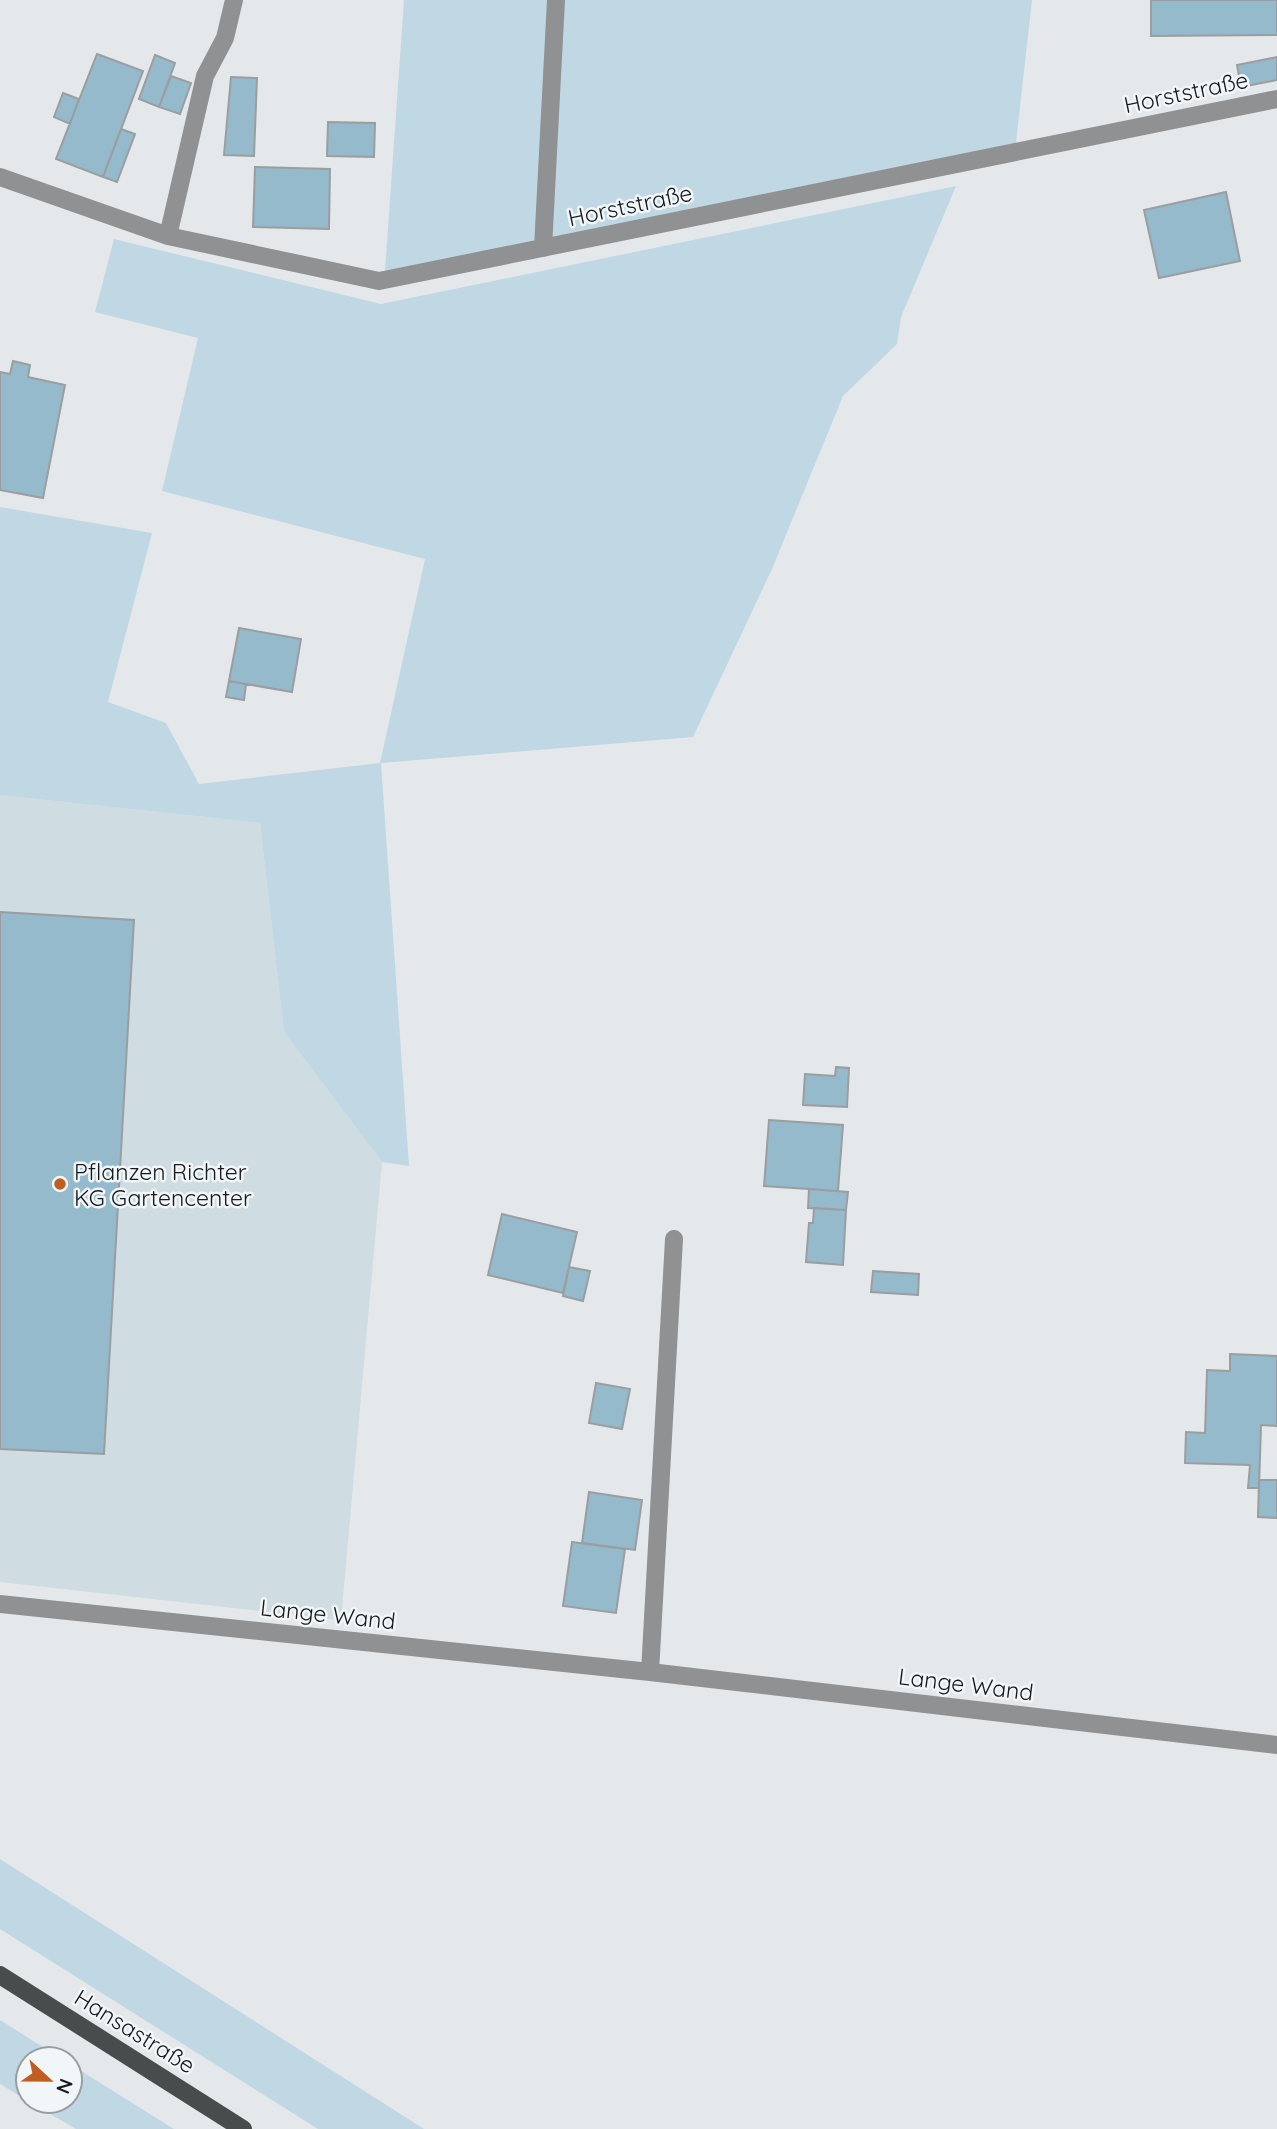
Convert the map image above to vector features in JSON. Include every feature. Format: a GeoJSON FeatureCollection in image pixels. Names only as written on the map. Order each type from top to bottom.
{"type":"FeatureCollection","features":[{"type":"Feature","properties":{"kind":"main road","name":"Hansastraße"},"geometry":{"type":"LineString","coordinates":[[0,1975],[243,2129]]}},
{"type":"Feature","properties":{"kind":"street"},"geometry":{"type":"LineString","coordinates":[[168,236],[205,76],[225,38],[234,0]]}},
{"type":"Feature","properties":{"kind":"street"},"geometry":{"type":"LineString","coordinates":[[543,248],[556,0]]}},
{"type":"Feature","properties":{"kind":"street","name":"Horststraße"},"geometry":{"type":"LineString","coordinates":[[0,177],[168,236],[379,281],[1277,99]]}},
{"type":"Feature","properties":{"kind":"street"},"geometry":{"type":"LineString","coordinates":[[650,1672],[674,1239]]}},
{"type":"Feature","properties":{"kind":"street","name":"Lange Wand"},"geometry":{"type":"LineString","coordinates":[[0,1604],[650,1672],[1277,1745]]}},
{"type":"Feature","properties":{"kind":"shaded area"},"geometry":{"type":"Polygon","coordinates":[[[404,0],[1032,0],[1016,143],[385,271],[404,0]]]}},
{"type":"Feature","properties":{"kind":"shaded area"},"geometry":{"type":"Polygon","coordinates":[[[956,186],[901,317],[897,344],[843,396],[772,569],[693,737],[381,763],[409,1166],[382,1162],[284,1032],[260,823],[0,795],[0,507],[152,533],[108,702],[166,723],[199,784],[380,763],[425,559],[162,491],[198,338],[95,312],[114,239],[381,304],[956,186]]]}},
{"type":"Feature","properties":{"kind":"shaded area"},"geometry":{"type":"Polygon","coordinates":[[[0,795],[260,823],[284,1032],[382,1162],[341,1620],[0,1582],[0,795]]]}},
{"type":"Feature","properties":{"kind":"shaded area"},"geometry":{"type":"Polygon","coordinates":[[[0,1859],[424,2129],[318,2129],[0,1929],[0,1859]]]}},
{"type":"Feature","properties":{"kind":"shaded area"},"geometry":{"type":"Polygon","coordinates":[[[0,2020],[40,2045],[14,2045],[14,2092],[0,2084],[0,2020]]]}},
{"type":"Feature","properties":{"kind":"shaded area"},"geometry":{"type":"Polygon","coordinates":[[[84,2073],[174,2129],[76,2129],[52,2115],[84,2115],[84,2073]]]}},
{"type":"Feature","properties":{"kind":"building"},"geometry":{"type":"Polygon","coordinates":[[[1151,0],[1277,0],[1277,35],[1151,36],[1151,0]]]}},
{"type":"Feature","properties":{"kind":"building"},"geometry":{"type":"Polygon","coordinates":[[[97,54],[143,71],[103,177],[56,159],[97,54]]]}},
{"type":"Feature","properties":{"kind":"building"},"geometry":{"type":"Polygon","coordinates":[[[155,55],[175,63],[159,107],[139,99],[155,55]]]}},
{"type":"Feature","properties":{"kind":"building"},"geometry":{"type":"Polygon","coordinates":[[[1277,57],[1277,80],[1241,87],[1237,65],[1277,57]]]}},
{"type":"Feature","properties":{"kind":"building"},"geometry":{"type":"Polygon","coordinates":[[[171,76],[191,83],[180,114],[159,107],[171,76]]]}},
{"type":"Feature","properties":{"kind":"building"},"geometry":{"type":"Polygon","coordinates":[[[231,77],[257,78],[254,156],[224,155],[231,77]]]}},
{"type":"Feature","properties":{"kind":"building"},"geometry":{"type":"Polygon","coordinates":[[[63,93],[79,99],[70,124],[54,117],[63,93]]]}},
{"type":"Feature","properties":{"kind":"building"},"geometry":{"type":"Polygon","coordinates":[[[328,122],[375,123],[374,157],[327,156],[328,122]]]}},
{"type":"Feature","properties":{"kind":"building"},"geometry":{"type":"Polygon","coordinates":[[[121,129],[135,134],[117,182],[103,177],[121,129]]]}},
{"type":"Feature","properties":{"kind":"building"},"geometry":{"type":"Polygon","coordinates":[[[255,167],[330,169],[329,229],[253,227],[255,167]]]}},
{"type":"Feature","properties":{"kind":"building"},"geometry":{"type":"Polygon","coordinates":[[[1226,192],[1240,261],[1159,278],[1144,210],[1226,192]]]}},
{"type":"Feature","properties":{"kind":"building"},"geometry":{"type":"Polygon","coordinates":[[[13,361],[30,365],[28,377],[65,385],[43,498],[0,490],[0,372],[10,374],[13,361]]]}},
{"type":"Feature","properties":{"kind":"building"},"geometry":{"type":"Polygon","coordinates":[[[239,628],[301,639],[292,692],[229,681],[239,628]]]}},
{"type":"Feature","properties":{"kind":"building"},"geometry":{"type":"Polygon","coordinates":[[[229,681],[246,684],[244,700],[226,697],[229,681]]]}},
{"type":"Feature","properties":{"kind":"building","name":"Pflanzen Richter KG Gartencenter"},"geometry":{"type":"Polygon","coordinates":[[[0,912],[134,920],[104,1454],[0,1449],[0,912]]]}},
{"type":"Feature","properties":{"kind":"building"},"geometry":{"type":"Polygon","coordinates":[[[836,1067],[849,1068],[847,1107],[803,1105],[805,1074],[835,1076],[836,1067]]]}},
{"type":"Feature","properties":{"kind":"building"},"geometry":{"type":"Polygon","coordinates":[[[769,1120],[843,1125],[838,1191],[764,1186],[769,1120]]]}},
{"type":"Feature","properties":{"kind":"building"},"geometry":{"type":"Polygon","coordinates":[[[809,1189],[848,1192],[846,1210],[808,1208],[809,1189]]]}},
{"type":"Feature","properties":{"kind":"building"},"geometry":{"type":"Polygon","coordinates":[[[814,1208],[846,1210],[843,1265],[806,1262],[809,1223],[813,1223],[814,1208]]]}},
{"type":"Feature","properties":{"kind":"building"},"geometry":{"type":"Polygon","coordinates":[[[502,1214],[577,1232],[563,1293],[488,1275],[502,1214]]]}},
{"type":"Feature","properties":{"kind":"building"},"geometry":{"type":"Polygon","coordinates":[[[569,1267],[590,1271],[583,1301],[563,1296],[569,1267]]]}},
{"type":"Feature","properties":{"kind":"building"},"geometry":{"type":"Polygon","coordinates":[[[873,1271],[919,1274],[918,1295],[871,1292],[873,1271]]]}},
{"type":"Feature","properties":{"kind":"building"},"geometry":{"type":"Polygon","coordinates":[[[1230,1354],[1277,1356],[1277,1426],[1261,1425],[1259,1488],[1248,1488],[1250,1465],[1185,1463],[1186,1432],[1205,1433],[1207,1370],[1230,1371],[1230,1354]]]}},
{"type":"Feature","properties":{"kind":"building"},"geometry":{"type":"Polygon","coordinates":[[[596,1383],[630,1389],[622,1429],[589,1423],[596,1383]]]}},
{"type":"Feature","properties":{"kind":"building"},"geometry":{"type":"Polygon","coordinates":[[[1259,1480],[1277,1480],[1277,1518],[1258,1517],[1259,1480]]]}},
{"type":"Feature","properties":{"kind":"building"},"geometry":{"type":"Polygon","coordinates":[[[589,1492],[642,1500],[635,1550],[582,1543],[589,1492]]]}},
{"type":"Feature","properties":{"kind":"building"},"geometry":{"type":"Polygon","coordinates":[[[572,1542],[625,1549],[616,1613],[563,1606],[572,1542]]]}},
{"type":"Feature","properties":{"kind":"place","name":"Pflanzen Richter KG Gartencenter"},"geometry":{"type":"Point","coordinates":[60,1184]}}]}
